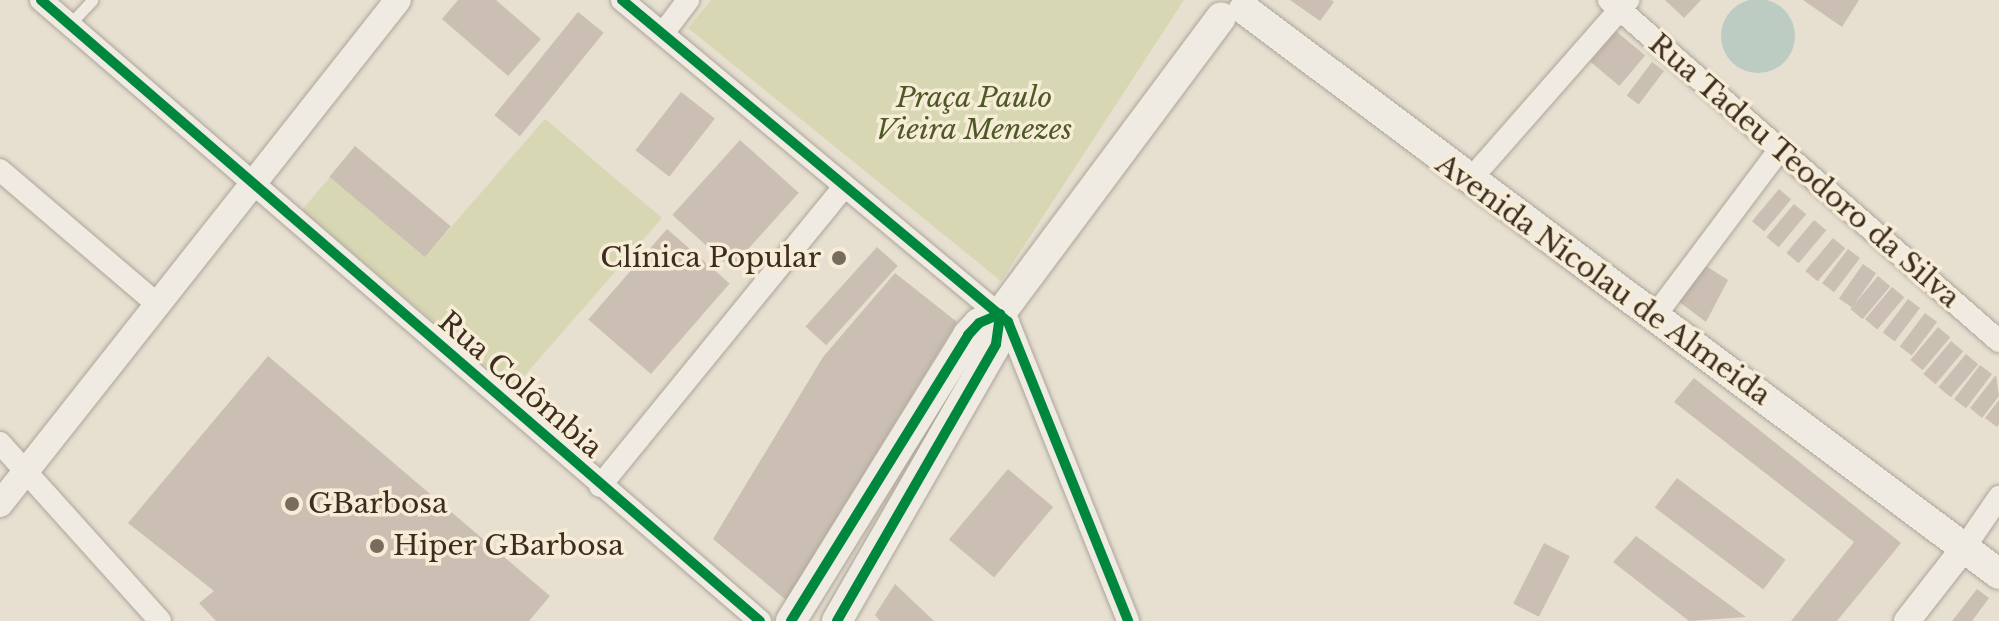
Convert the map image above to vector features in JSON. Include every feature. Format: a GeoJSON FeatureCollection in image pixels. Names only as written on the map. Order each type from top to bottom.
{"type":"FeatureCollection","features":[{"type":"Feature","properties":{"kind":"main road","name":"Avenida Nicolau de Almeida"},"geometry":{"type":"LineString","coordinates":[[1235,5],[1999,574]]}},
{"type":"Feature","properties":{"kind":"main road"},"geometry":{"type":"LineString","coordinates":[[791,621],[968,335],[979,323],[1000,314],[1235,5]]}},
{"type":"Feature","properties":{"kind":"main road"},"geometry":{"type":"LineString","coordinates":[[846,616],[996,344],[1000,314]]}},
{"type":"Feature","properties":{"kind":"street","name":"Rua Colômbia"},"geometry":{"type":"LineString","coordinates":[[41,0],[108,53],[250,185],[760,621]]}},
{"type":"Feature","properties":{"kind":"street"},"geometry":{"type":"LineString","coordinates":[[0,504],[398,0]]}},
{"type":"Feature","properties":{"kind":"street"},"geometry":{"type":"LineString","coordinates":[[622,0],[1008,322],[1128,621]]}},
{"type":"Feature","properties":{"kind":"street"},"geometry":{"type":"LineString","coordinates":[[664,32],[688,0]]}},
{"type":"Feature","properties":{"kind":"street"},"geometry":{"type":"LineString","coordinates":[[1470,180],[1619,3]]}},
{"type":"Feature","properties":{"kind":"street","name":"Rua Tadeu Teodoro da Silva"},"geometry":{"type":"LineString","coordinates":[[1619,3],[1778,152],[1999,341]]}},
{"type":"Feature","properties":{"kind":"street"},"geometry":{"type":"LineString","coordinates":[[1654,317],[1778,152]]}},
{"type":"Feature","properties":{"kind":"street"},"geometry":{"type":"LineString","coordinates":[[0,170],[159,306]]}},
{"type":"Feature","properties":{"kind":"street"},"geometry":{"type":"LineString","coordinates":[[600,486],[845,186]]}},
{"type":"Feature","properties":{"kind":"street"},"geometry":{"type":"LineString","coordinates":[[0,443],[160,621]]}},
{"type":"Feature","properties":{"kind":"street"},"geometry":{"type":"LineString","coordinates":[[1907,621],[1999,497]]}},
{"type":"Feature","properties":{"kind":"lane"},"geometry":{"type":"LineString","coordinates":[[69,25],[92,0]]}},
{"type":"Feature","properties":{"kind":"green space","name":"Praça Paulo Vieira Menezes"},"geometry":{"type":"Polygon","coordinates":[[[711,0],[1184,0],[1001,281],[688,28],[711,0]]]}},
{"type":"Feature","properties":{"kind":"green space"},"geometry":{"type":"Polygon","coordinates":[[[545,119],[662,218],[513,389],[302,210],[330,177],[426,256],[545,119]]]}},
{"type":"Feature","properties":{"kind":"shaded area"},"geometry":{"type":"Polygon","coordinates":[[[1758,-1],[1772,2],[1784,10],[1792,22],[1795,36],[1792,50],[1784,62],[1772,70],[1758,73],[1744,70],[1732,62],[1724,50],[1721,36],[1724,22],[1732,10],[1744,2],[1758,-1]]]}},
{"type":"Feature","properties":{"kind":"building"},"geometry":{"type":"Polygon","coordinates":[[[458,0],[496,0],[541,39],[508,76],[442,19],[458,0]]]}},
{"type":"Feature","properties":{"kind":"building"},"geometry":{"type":"Polygon","coordinates":[[[1290,0],[1331,0],[1334,2],[1320,21],[1290,0]]]}},
{"type":"Feature","properties":{"kind":"building"},"geometry":{"type":"Polygon","coordinates":[[[1665,0],[1701,0],[1684,18],[1665,0]]]}},
{"type":"Feature","properties":{"kind":"building"},"geometry":{"type":"Polygon","coordinates":[[[1803,0],[1859,0],[1842,27],[1803,0]]]}},
{"type":"Feature","properties":{"kind":"building"},"geometry":{"type":"Polygon","coordinates":[[[578,12],[604,33],[520,136],[494,115],[578,12]]]}},
{"type":"Feature","properties":{"kind":"building"},"geometry":{"type":"Polygon","coordinates":[[[1616,31],[1645,55],[1619,86],[1590,62],[1616,31]]]}},
{"type":"Feature","properties":{"kind":"building"},"geometry":{"type":"Polygon","coordinates":[[[1652,62],[1664,71],[1639,105],[1627,96],[1652,62]]]}},
{"type":"Feature","properties":{"kind":"building"},"geometry":{"type":"Polygon","coordinates":[[[681,92],[715,118],[669,177],[635,150],[681,92]]]}},
{"type":"Feature","properties":{"kind":"building"},"geometry":{"type":"Polygon","coordinates":[[[740,140],[799,193],[731,268],[672,215],[740,140]]]}},
{"type":"Feature","properties":{"kind":"building"},"geometry":{"type":"Polygon","coordinates":[[[355,146],[451,226],[425,257],[329,177],[355,146]]]}},
{"type":"Feature","properties":{"kind":"building"},"geometry":{"type":"Polygon","coordinates":[[[1779,189],[1791,199],[1764,231],[1752,221],[1779,189]]]}},
{"type":"Feature","properties":{"kind":"building"},"geometry":{"type":"Polygon","coordinates":[[[1794,204],[1806,214],[1779,247],[1766,237],[1794,204]]]}},
{"type":"Feature","properties":{"kind":"building"},"geometry":{"type":"Polygon","coordinates":[[[1814,220],[1826,230],[1799,263],[1786,253],[1814,220]]]}},
{"type":"Feature","properties":{"kind":"building"},"geometry":{"type":"Polygon","coordinates":[[[667,229],[730,283],[651,374],[588,320],[667,229]]]}},
{"type":"Feature","properties":{"kind":"building"},"geometry":{"type":"Polygon","coordinates":[[[1833,238],[1845,248],[1818,281],[1805,271],[1833,238]]]}},
{"type":"Feature","properties":{"kind":"building"},"geometry":{"type":"Polygon","coordinates":[[[877,247],[898,266],[826,345],[805,327],[877,247]]]}},
{"type":"Feature","properties":{"kind":"building"},"geometry":{"type":"Polygon","coordinates":[[[1848,249],[1860,258],[1834,292],[1822,283],[1848,249]]]}},
{"type":"Feature","properties":{"kind":"building"},"geometry":{"type":"Polygon","coordinates":[[[1863,264],[1876,273],[1852,308],[1839,298],[1863,264]]]}},
{"type":"Feature","properties":{"kind":"building"},"geometry":{"type":"Polygon","coordinates":[[[1706,266],[1728,280],[1706,322],[1678,301],[1706,266]]]}},
{"type":"Feature","properties":{"kind":"building"},"geometry":{"type":"Polygon","coordinates":[[[895,273],[957,322],[786,600],[713,539],[823,357],[895,273]]]}},
{"type":"Feature","properties":{"kind":"building"},"geometry":{"type":"Polygon","coordinates":[[[1878,276],[1890,286],[1863,319],[1850,309],[1878,276]]]}},
{"type":"Feature","properties":{"kind":"building"},"geometry":{"type":"Polygon","coordinates":[[[1892,287],[1904,297],[1877,329],[1865,319],[1892,287]]]}},
{"type":"Feature","properties":{"kind":"building"},"geometry":{"type":"Polygon","coordinates":[[[1908,299],[1920,308],[1895,342],[1883,333],[1908,299]]]}},
{"type":"Feature","properties":{"kind":"building"},"geometry":{"type":"Polygon","coordinates":[[[1925,313],[1937,322],[1912,356],[1900,347],[1925,313]]]}},
{"type":"Feature","properties":{"kind":"building"},"geometry":{"type":"Polygon","coordinates":[[[1938,327],[1950,337],[1923,370],[1910,360],[1938,327]]]}},
{"type":"Feature","properties":{"kind":"building"},"geometry":{"type":"Polygon","coordinates":[[[1951,341],[1963,351],[1936,384],[1923,374],[1951,341]]]}},
{"type":"Feature","properties":{"kind":"building"},"geometry":{"type":"Polygon","coordinates":[[[1966,354],[1978,364],[1951,397],[1938,387],[1966,354]]]}},
{"type":"Feature","properties":{"kind":"building","name":"GBarbosa"},"geometry":{"type":"Polygon","coordinates":[[[268,356],[550,596],[529,621],[216,621],[199,603],[214,591],[128,523],[268,356]]]}},
{"type":"Feature","properties":{"kind":"building"},"geometry":{"type":"Polygon","coordinates":[[[1980,365],[1992,374],[1966,408],[1954,399],[1980,365]]]}},
{"type":"Feature","properties":{"kind":"building"},"geometry":{"type":"Polygon","coordinates":[[[1996,375],[1999,396],[1982,418],[1970,408],[1996,375]]]}},
{"type":"Feature","properties":{"kind":"building"},"geometry":{"type":"Polygon","coordinates":[[[1694,378],[1901,543],[1837,621],[1791,621],[1854,542],[1674,402],[1694,378]]]}},
{"type":"Feature","properties":{"kind":"building"},"geometry":{"type":"Polygon","coordinates":[[[1999,400],[1999,424],[1997,427],[1985,418],[1999,400]]]}},
{"type":"Feature","properties":{"kind":"building"},"geometry":{"type":"Polygon","coordinates":[[[1008,469],[1053,507],[994,577],[949,539],[1008,469]]]}},
{"type":"Feature","properties":{"kind":"building"},"geometry":{"type":"Polygon","coordinates":[[[1677,478],[1786,560],[1763,589],[1655,508],[1677,478]]]}},
{"type":"Feature","properties":{"kind":"building"},"geometry":{"type":"Polygon","coordinates":[[[1636,536],[1746,617],[1689,621],[1613,562],[1636,536]]]}},
{"type":"Feature","properties":{"kind":"building"},"geometry":{"type":"Polygon","coordinates":[[[1544,543],[1570,556],[1539,617],[1513,604],[1544,543]]]}},
{"type":"Feature","properties":{"kind":"building"},"geometry":{"type":"Polygon","coordinates":[[[895,584],[934,621],[880,621],[875,615],[895,584]]]}},
{"type":"Feature","properties":{"kind":"building"},"geometry":{"type":"Polygon","coordinates":[[[1977,589],[1989,598],[1972,621],[1952,621],[1977,589]]]}},
{"type":"Feature","properties":{"kind":"cycle path"},"geometry":{"type":"LineString","coordinates":[[41,0],[760,621]]}},
{"type":"Feature","properties":{"kind":"cycle path"},"geometry":{"type":"LineString","coordinates":[[622,0],[1008,322],[1128,621]]}},
{"type":"Feature","properties":{"kind":"cycle path"},"geometry":{"type":"LineString","coordinates":[[791,621],[968,335],[979,323],[1000,314]]}},
{"type":"Feature","properties":{"kind":"cycle path"},"geometry":{"type":"LineString","coordinates":[[837,621],[996,344],[1000,314]]}},
{"type":"Feature","properties":{"kind":"place","name":"Clínica Popular"},"geometry":{"type":"Point","coordinates":[839,258]}},
{"type":"Feature","properties":{"kind":"place","name":"GBarbosa"},"geometry":{"type":"Point","coordinates":[292,504]}},
{"type":"Feature","properties":{"kind":"place","name":"Hiper GBarbosa"},"geometry":{"type":"Point","coordinates":[377,546]}}]}
